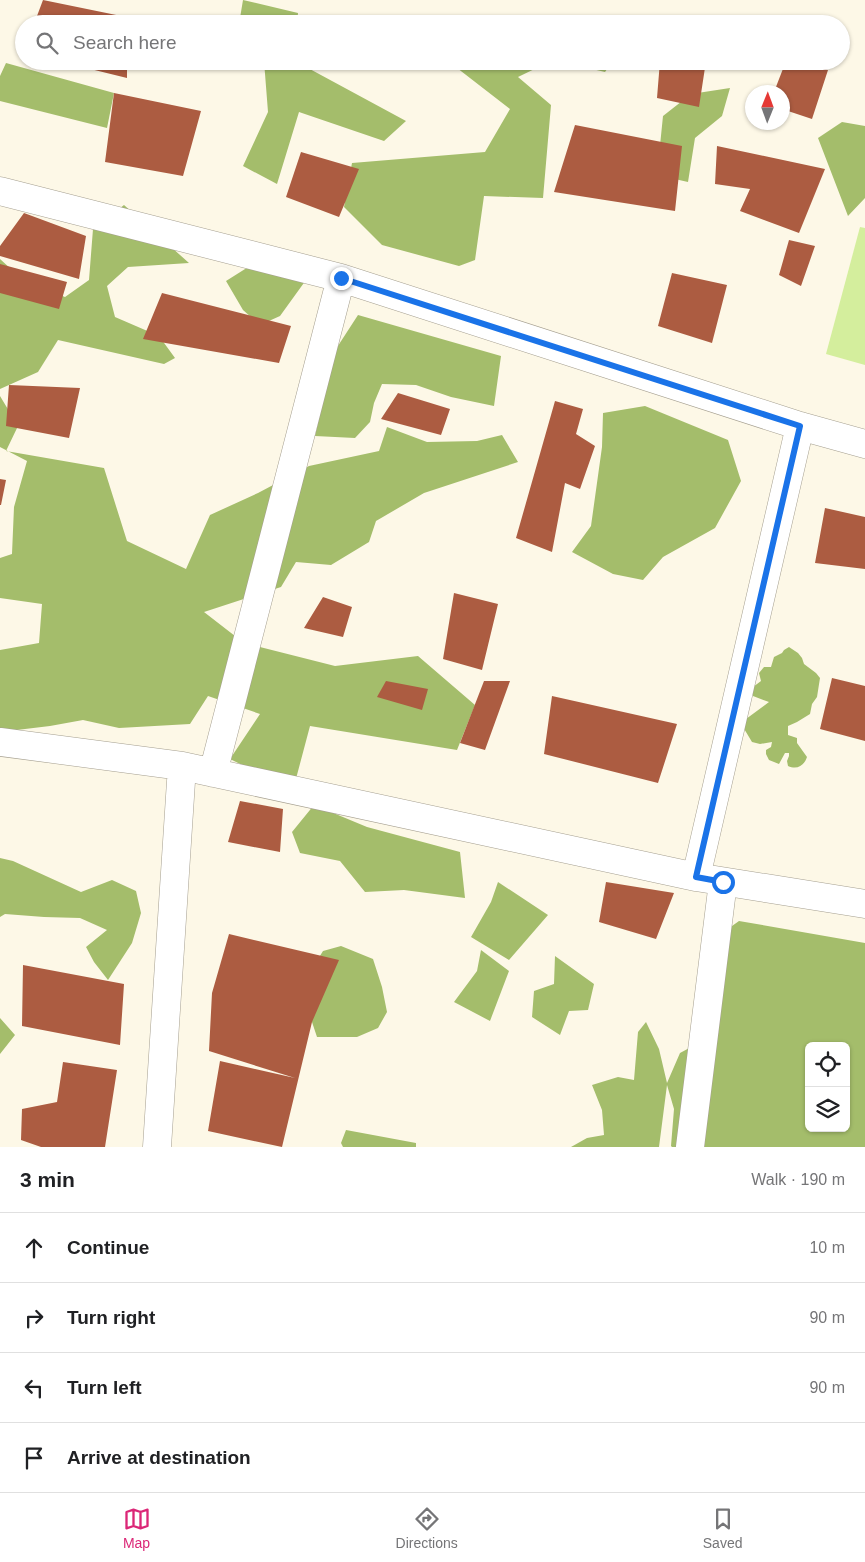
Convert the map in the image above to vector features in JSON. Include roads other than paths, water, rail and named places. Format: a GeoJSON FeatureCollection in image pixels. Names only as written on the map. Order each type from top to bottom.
{"type":"FeatureCollection","features":[{"type":"Feature","properties":{"kind":"street"},"geometry":{"type":"LineString","coordinates":[[0,191],[341,278],[800,426],[865,444]]}},
{"type":"Feature","properties":{"kind":"street"},"geometry":{"type":"LineString","coordinates":[[213,773],[341,278]]}},
{"type":"Feature","properties":{"kind":"street"},"geometry":{"type":"LineString","coordinates":[[696,877],[800,426]]}},
{"type":"Feature","properties":{"kind":"street"},"geometry":{"type":"LineString","coordinates":[[0,742],[182,766],[696,877],[865,904]]}},
{"type":"Feature","properties":{"kind":"street"},"geometry":{"type":"LineString","coordinates":[[157,1147],[182,766]]}},
{"type":"Feature","properties":{"kind":"street"},"geometry":{"type":"LineString","coordinates":[[690,1147],[723,882]]}}]}
